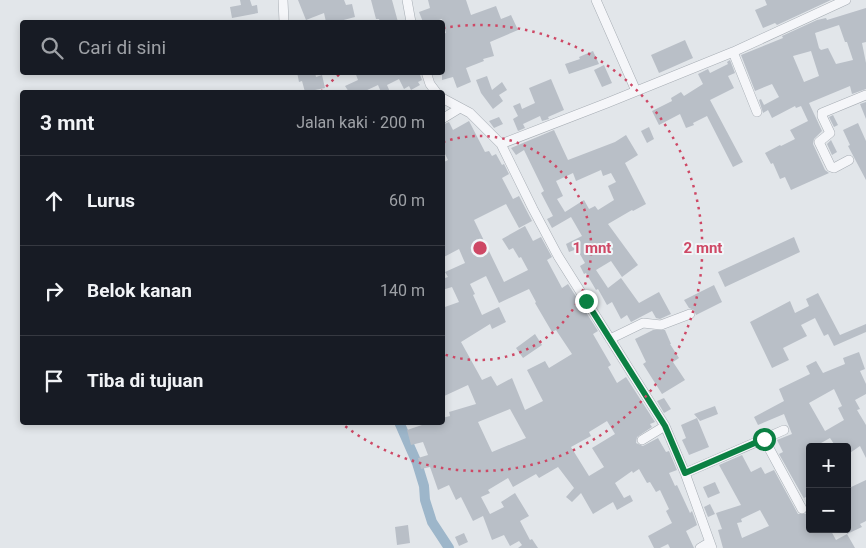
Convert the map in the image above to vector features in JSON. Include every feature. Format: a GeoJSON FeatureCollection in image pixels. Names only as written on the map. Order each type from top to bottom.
{"type":"FeatureCollection","features":[{"type":"Feature","properties":{"kind":"street"},"geometry":{"type":"LineString","coordinates":[[283,0],[284,20]]}},
{"type":"Feature","properties":{"kind":"street"},"geometry":{"type":"LineString","coordinates":[[409,0],[411,20]]}},
{"type":"Feature","properties":{"kind":"street"},"geometry":{"type":"LineString","coordinates":[[596,0],[636,91]]}},
{"type":"Feature","properties":{"kind":"street"},"geometry":{"type":"LineString","coordinates":[[501,144],[733,52],[846,0]]}},
{"type":"Feature","properties":{"kind":"street"},"geometry":{"type":"LineString","coordinates":[[733,52],[757,112]]}},
{"type":"Feature","properties":{"kind":"street"},"geometry":{"type":"LineString","coordinates":[[427,75],[434,90]]}},
{"type":"Feature","properties":{"kind":"street"},"geometry":{"type":"LineString","coordinates":[[849,160],[834,168],[831,167],[819,142],[830,133],[822,113],[866,95]]}},
{"type":"Feature","properties":{"kind":"street"},"geometry":{"type":"LineString","coordinates":[[445,100],[470,113],[501,144],[558,256],[665,426],[685,473],[711,545],[700,548]]}},
{"type":"Feature","properties":{"kind":"street"},"geometry":{"type":"LineString","coordinates":[[445,117],[460,108]]}},
{"type":"Feature","properties":{"kind":"street"},"geometry":{"type":"LineString","coordinates":[[610,339],[643,323],[661,325],[690,314]]}},
{"type":"Feature","properties":{"kind":"street"},"geometry":{"type":"LineString","coordinates":[[642,440],[665,426]]}},
{"type":"Feature","properties":{"kind":"street"},"geometry":{"type":"LineString","coordinates":[[685,473],[784,430]]}},
{"type":"Feature","properties":{"kind":"street"},"geometry":{"type":"LineString","coordinates":[[764,439],[802,509]]}},
{"type":"Feature","properties":{"kind":"building"},"geometry":{"type":"Polygon","coordinates":[[[240,0],[250,0],[252,6],[257,5],[258,13],[232,18],[230,7],[241,5],[240,0]]]}},
{"type":"Feature","properties":{"kind":"building"},"geometry":{"type":"Polygon","coordinates":[[[298,0],[344,0],[346,5],[352,4],[355,17],[344,20],[326,20],[324,13],[306,20],[298,0]]]}},
{"type":"Feature","properties":{"kind":"building"},"geometry":{"type":"Polygon","coordinates":[[[371,0],[392,0],[397,20],[376,19],[371,0]]]}},
{"type":"Feature","properties":{"kind":"building"},"geometry":{"type":"Polygon","coordinates":[[[428,0],[466,0],[471,15],[496,6],[501,19],[511,15],[518,30],[490,42],[494,56],[483,59],[484,61],[466,68],[471,82],[457,88],[453,77],[442,80],[442,75],[445,75],[445,20],[422,20],[419,12],[430,8],[428,0]]]}},
{"type":"Feature","properties":{"kind":"building"},"geometry":{"type":"Polygon","coordinates":[[[765,0],[831,0],[777,25],[775,23],[763,28],[755,10],[767,5],[765,0]]]}},
{"type":"Feature","properties":{"kind":"building"},"geometry":{"type":"Polygon","coordinates":[[[866,8],[866,42],[862,43],[866,63],[866,89],[852,94],[850,86],[809,103],[822,131],[814,139],[813,144],[825,170],[829,173],[791,190],[785,177],[780,179],[773,163],[771,164],[765,153],[795,139],[790,130],[808,121],[801,106],[796,108],[795,106],[772,118],[768,110],[763,113],[759,100],[761,99],[764,105],[779,97],[772,84],[755,91],[741,55],[783,38],[782,36],[817,20],[826,18],[827,20],[866,8]],[[839,25],[815,33],[819,48],[821,50],[828,48],[836,64],[853,60],[839,25]],[[811,51],[793,56],[804,82],[819,76],[811,51]]]}},
{"type":"Feature","properties":{"kind":"building"},"geometry":{"type":"Polygon","coordinates":[[[685,40],[693,58],[659,73],[651,55],[685,40]]]}},
{"type":"Feature","properties":{"kind":"building"},"geometry":{"type":"Polygon","coordinates":[[[593,51],[599,64],[569,74],[565,64],[580,59],[579,57],[593,51]]]}},
{"type":"Feature","properties":{"kind":"building"},"geometry":{"type":"Polygon","coordinates":[[[730,60],[735,73],[728,76],[734,88],[710,100],[743,162],[733,167],[707,116],[686,128],[680,114],[659,125],[652,111],[672,101],[671,98],[681,92],[684,96],[703,84],[698,74],[708,69],[710,73],[728,64],[727,62],[730,60]]]}},
{"type":"Feature","properties":{"kind":"building"},"geometry":{"type":"Polygon","coordinates":[[[604,65],[612,83],[602,87],[594,70],[604,65]]]}},
{"type":"Feature","properties":{"kind":"building"},"geometry":{"type":"Polygon","coordinates":[[[298,75],[316,75],[316,77],[322,75],[325,88],[304,90],[302,81],[299,82],[298,75]]]}},
{"type":"Feature","properties":{"kind":"building"},"geometry":{"type":"Polygon","coordinates":[[[356,75],[420,75],[422,80],[418,82],[420,85],[411,90],[409,86],[404,89],[399,79],[387,85],[389,90],[380,90],[378,85],[367,90],[348,90],[345,86],[358,80],[356,75]]]}},
{"type":"Feature","properties":{"kind":"building"},"geometry":{"type":"Polygon","coordinates":[[[487,76],[492,90],[502,82],[507,90],[499,95],[503,101],[493,109],[481,93],[476,80],[487,76]]]}},
{"type":"Feature","properties":{"kind":"building"},"geometry":{"type":"Polygon","coordinates":[[[551,79],[564,110],[542,121],[540,116],[523,124],[525,128],[518,131],[513,119],[518,116],[513,106],[520,103],[522,109],[535,103],[529,88],[551,79]]]}},
{"type":"Feature","properties":{"kind":"building"},"geometry":{"type":"Polygon","coordinates":[[[866,102],[866,119],[860,104],[866,102]]]}},
{"type":"Feature","properties":{"kind":"building"},"geometry":{"type":"Polygon","coordinates":[[[833,115],[838,125],[834,127],[829,117],[833,115]]]}},
{"type":"Feature","properties":{"kind":"building"},"geometry":{"type":"Polygon","coordinates":[[[499,117],[503,124],[494,128],[489,121],[499,117]]]}},
{"type":"Feature","properties":{"kind":"building"},"geometry":{"type":"Polygon","coordinates":[[[469,121],[485,152],[489,151],[492,156],[496,154],[502,165],[504,164],[509,174],[502,178],[513,199],[519,196],[532,221],[519,228],[506,204],[474,220],[504,282],[528,270],[521,257],[519,258],[513,248],[509,250],[502,239],[525,226],[533,241],[541,237],[552,257],[547,260],[562,288],[568,284],[598,331],[593,334],[611,365],[608,367],[617,383],[626,377],[655,422],[650,424],[652,427],[637,437],[636,443],[643,446],[658,438],[666,452],[669,451],[677,470],[669,473],[675,486],[677,485],[690,513],[692,511],[697,525],[686,531],[694,548],[670,548],[668,544],[660,548],[654,548],[648,536],[672,523],[666,511],[669,509],[660,490],[656,492],[650,482],[647,483],[639,469],[633,473],[632,471],[615,483],[624,498],[630,495],[633,501],[617,510],[613,502],[593,514],[581,493],[572,502],[566,497],[574,488],[558,467],[539,478],[536,474],[513,487],[508,478],[488,490],[490,493],[481,497],[490,514],[504,507],[501,502],[515,493],[529,516],[520,521],[530,540],[532,539],[538,548],[518,548],[522,545],[519,541],[510,546],[504,535],[492,540],[483,516],[473,521],[461,497],[456,500],[449,485],[438,490],[430,467],[421,469],[418,458],[428,455],[423,442],[411,445],[407,430],[422,425],[445,425],[445,417],[450,416],[449,412],[476,404],[468,385],[445,396],[445,307],[459,302],[452,287],[445,289],[445,278],[448,277],[445,272],[465,263],[459,249],[445,256],[445,162],[448,160],[445,154],[445,124],[449,122],[453,130],[469,121]],[[486,276],[470,284],[482,315],[499,307],[506,322],[492,329],[490,324],[461,342],[482,380],[491,376],[497,386],[512,378],[525,410],[543,401],[527,370],[545,361],[549,368],[572,354],[556,330],[552,332],[529,289],[499,303],[486,276]],[[510,409],[478,422],[492,452],[526,438],[510,409]],[[607,421],[589,432],[591,436],[571,447],[589,476],[604,467],[592,448],[615,434],[607,421]]]}},
{"type":"Feature","properties":{"kind":"building"},"geometry":{"type":"Polygon","coordinates":[[[858,123],[866,141],[866,180],[848,146],[850,145],[843,130],[858,123]]]}},
{"type":"Feature","properties":{"kind":"building"},"geometry":{"type":"Polygon","coordinates":[[[649,127],[654,139],[647,143],[641,131],[649,127]]]}},
{"type":"Feature","properties":{"kind":"building"},"geometry":{"type":"Polygon","coordinates":[[[554,130],[568,160],[615,142],[626,135],[638,155],[625,163],[646,204],[608,224],[638,265],[622,277],[611,261],[596,270],[608,288],[621,278],[639,303],[659,292],[671,314],[660,319],[656,318],[652,311],[631,322],[627,315],[621,319],[612,302],[607,305],[598,289],[596,290],[586,273],[584,274],[580,266],[585,263],[577,249],[569,252],[566,244],[582,236],[571,217],[552,228],[547,219],[553,216],[541,193],[544,191],[524,150],[516,155],[511,148],[554,130]],[[601,170],[576,181],[573,173],[556,181],[563,196],[557,199],[565,212],[584,200],[589,209],[595,206],[598,210],[614,200],[608,186],[616,182],[611,173],[603,176],[601,170]]]}},
{"type":"Feature","properties":{"kind":"building"},"geometry":{"type":"Polygon","coordinates":[[[831,140],[837,152],[832,155],[827,144],[831,140]]]}},
{"type":"Feature","properties":{"kind":"building"},"geometry":{"type":"Polygon","coordinates":[[[794,237],[800,252],[725,287],[718,272],[794,237]]]}},
{"type":"Feature","properties":{"kind":"building"},"geometry":{"type":"Polygon","coordinates":[[[714,285],[722,302],[696,315],[694,310],[689,308],[684,300],[714,285]]]}},
{"type":"Feature","properties":{"kind":"building"},"geometry":{"type":"Polygon","coordinates":[[[818,293],[840,335],[866,324],[866,332],[834,346],[828,334],[824,336],[815,318],[801,325],[807,336],[783,348],[789,360],[772,368],[750,322],[790,301],[795,313],[809,306],[806,299],[818,293]]]}},
{"type":"Feature","properties":{"kind":"building"},"geometry":{"type":"Polygon","coordinates":[[[653,330],[665,330],[670,344],[679,358],[673,362],[685,380],[662,394],[643,364],[646,362],[635,339],[653,330]]]}},
{"type":"Feature","properties":{"kind":"building"},"geometry":{"type":"Polygon","coordinates":[[[535,334],[542,345],[523,358],[516,348],[535,334]]]}},
{"type":"Feature","properties":{"kind":"building"},"geometry":{"type":"Polygon","coordinates":[[[859,352],[865,369],[860,371],[866,384],[866,394],[855,400],[860,409],[857,410],[866,425],[866,458],[860,446],[851,452],[851,443],[833,443],[830,438],[821,443],[806,443],[806,497],[804,498],[806,502],[779,454],[783,452],[777,440],[792,434],[784,414],[758,425],[754,417],[784,401],[779,389],[810,374],[806,366],[816,361],[823,373],[845,364],[843,358],[859,352]],[[834,389],[809,403],[825,431],[844,420],[838,408],[842,406],[834,389]]]}},
{"type":"Feature","properties":{"kind":"building"},"geometry":{"type":"Polygon","coordinates":[[[664,398],[671,409],[664,413],[657,401],[664,398]]]}},
{"type":"Feature","properties":{"kind":"building"},"geometry":{"type":"Polygon","coordinates":[[[715,406],[718,414],[700,421],[694,414],[715,406]]]}},
{"type":"Feature","properties":{"kind":"building"},"geometry":{"type":"Polygon","coordinates":[[[697,418],[709,447],[689,455],[682,440],[686,438],[681,425],[697,418]]]}},
{"type":"Feature","properties":{"kind":"building"},"geometry":{"type":"Polygon","coordinates":[[[742,455],[751,472],[761,467],[765,474],[774,470],[798,514],[806,513],[806,533],[832,533],[836,540],[847,534],[855,548],[723,548],[718,530],[722,529],[716,513],[741,505],[719,465],[742,455]],[[760,510],[741,519],[742,522],[737,523],[742,538],[769,526],[760,510]]]}},
{"type":"Feature","properties":{"kind":"building"},"geometry":{"type":"Polygon","coordinates":[[[866,480],[866,521],[860,524],[862,527],[851,532],[851,488],[866,480]]]}},
{"type":"Feature","properties":{"kind":"building"},"geometry":{"type":"Polygon","coordinates":[[[715,482],[720,493],[708,498],[703,487],[715,482]]]}},
{"type":"Feature","properties":{"kind":"building"},"geometry":{"type":"Polygon","coordinates":[[[710,504],[715,514],[708,517],[704,507],[710,504]]]}},
{"type":"Feature","properties":{"kind":"building"},"geometry":{"type":"Polygon","coordinates":[[[408,525],[410,543],[397,545],[395,527],[408,525]]]}},
{"type":"Feature","properties":{"kind":"building"},"geometry":{"type":"Polygon","coordinates":[[[464,533],[468,542],[459,546],[455,537],[464,533]]]}},
{"type":"Feature","properties":{"kind":"waterway"},"geometry":{"type":"LineString","coordinates":[[400,425],[417,463],[432,522],[449,548]]}},
{"type":"Feature","properties":{"kind":"route"},"geometry":{"type":"LineString","coordinates":[[586,301],[665,426],[685,473],[764,439]]}}]}
